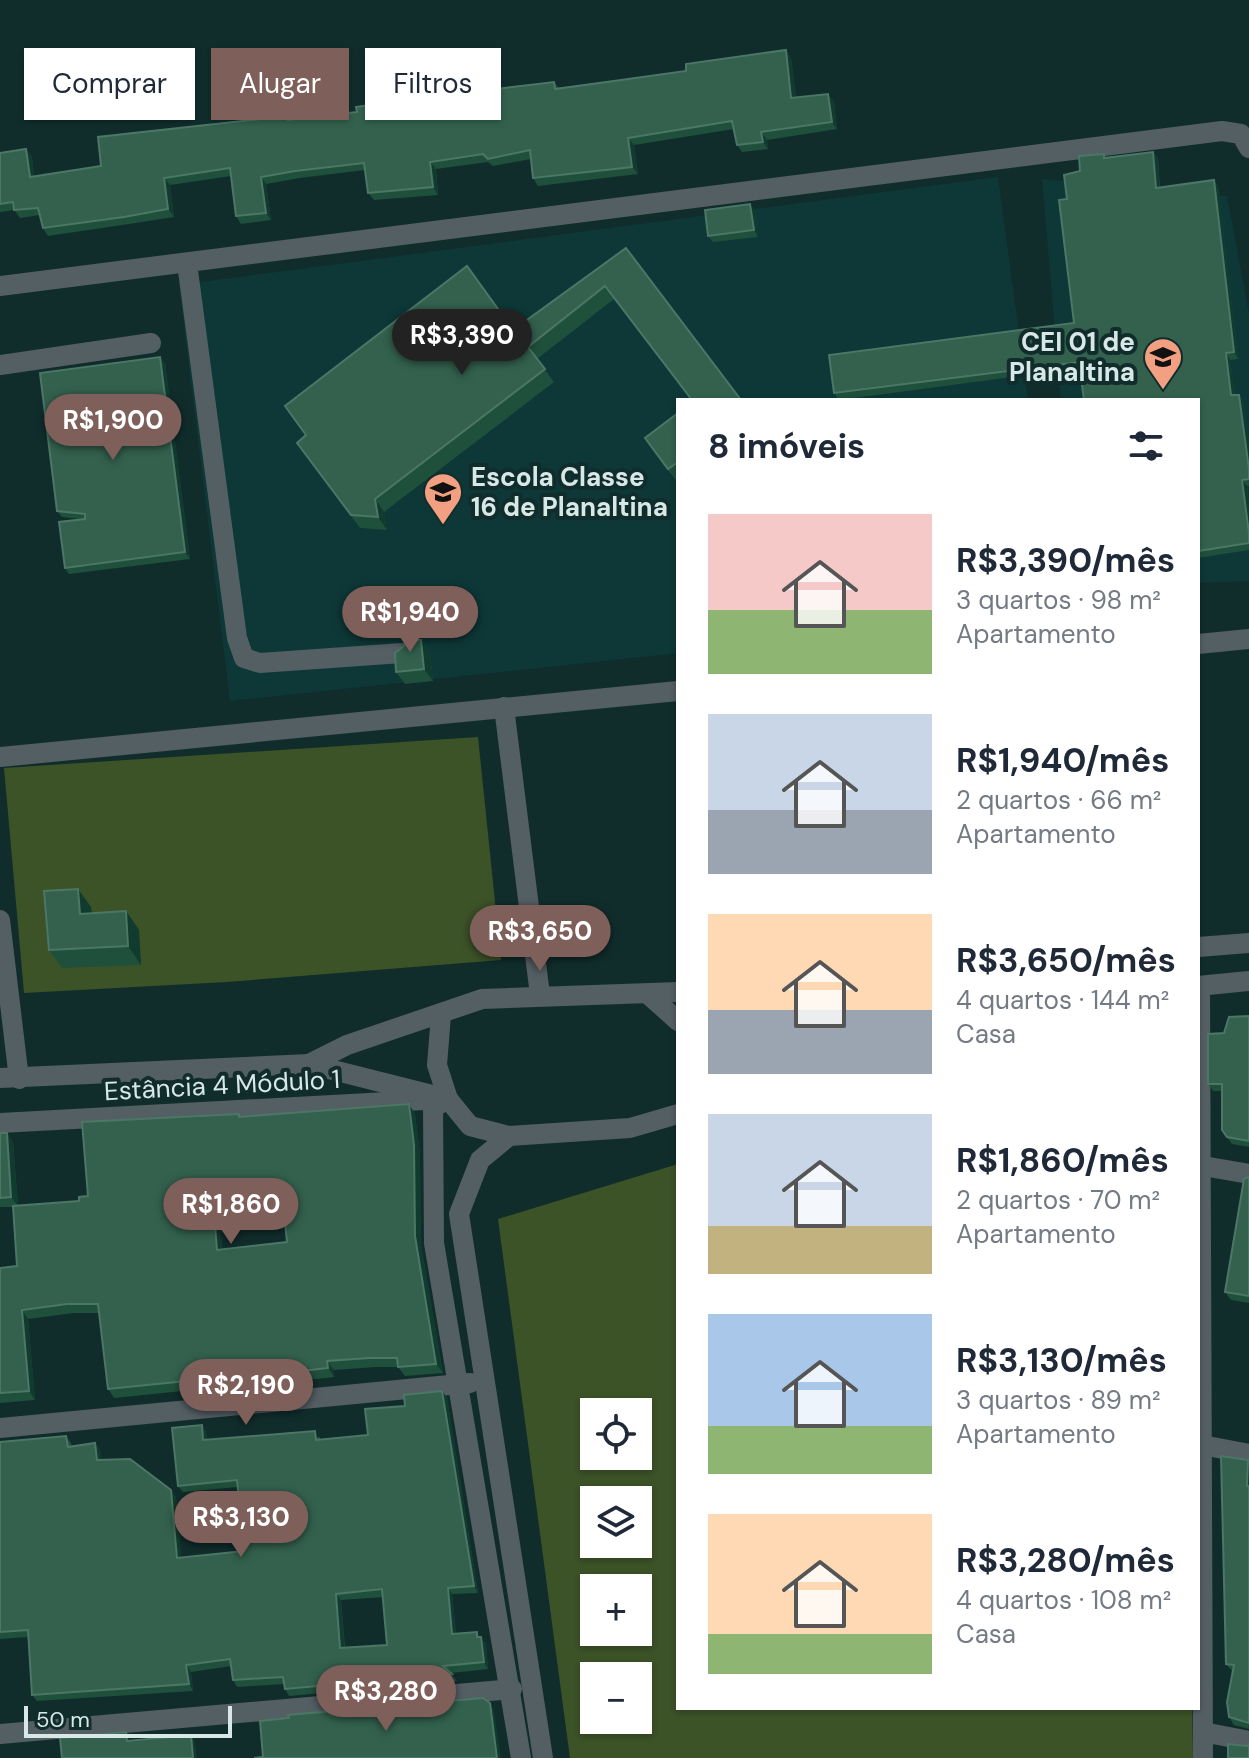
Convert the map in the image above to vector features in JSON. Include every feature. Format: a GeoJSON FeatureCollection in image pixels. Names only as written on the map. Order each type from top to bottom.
{"type":"FeatureCollection","features":[{"type":"Feature","properties":{"kind":"street"},"geometry":{"type":"LineString","coordinates":[[0,286],[1222,131],[1246,138]]}},
{"type":"Feature","properties":{"kind":"street"},"geometry":{"type":"LineString","coordinates":[[187,263],[237,638],[244,658],[260,663],[402,653]]}},
{"type":"Feature","properties":{"kind":"street"},"geometry":{"type":"LineString","coordinates":[[0,365],[151,343]]}},
{"type":"Feature","properties":{"kind":"street"},"geometry":{"type":"LineString","coordinates":[[1200,644],[1249,639]]}},
{"type":"Feature","properties":{"kind":"street"},"geometry":{"type":"LineString","coordinates":[[0,757],[676,691]]}},
{"type":"Feature","properties":{"kind":"street"},"geometry":{"type":"LineString","coordinates":[[504,707],[540,995]]}},
{"type":"Feature","properties":{"kind":"street"},"geometry":{"type":"LineString","coordinates":[[0,920],[10,1078],[309,1064],[448,1099]]}},
{"type":"Feature","properties":{"kind":"street"},"geometry":{"type":"LineString","coordinates":[[1200,947],[1249,943]]}},
{"type":"Feature","properties":{"kind":"street"},"geometry":{"type":"LineString","coordinates":[[1200,986],[1249,981]]}},
{"type":"Feature","properties":{"kind":"street"},"geometry":{"type":"LineString","coordinates":[[309,1064],[347,1045],[482,999],[676,992]]}},
{"type":"Feature","properties":{"kind":"street"},"geometry":{"type":"LineString","coordinates":[[649,995],[676,1019]]}},
{"type":"Feature","properties":{"kind":"street"},"geometry":{"type":"LineString","coordinates":[[441,1015],[437,1065],[448,1099],[470,1126],[509,1136],[630,1128],[675,1112]]}},
{"type":"Feature","properties":{"kind":"street"},"geometry":{"type":"LineString","coordinates":[[1200,1031],[1203,1166],[1203,1758]]}},
{"type":"Feature","properties":{"kind":"street"},"geometry":{"type":"LineString","coordinates":[[448,1099],[433,1108],[434,1243],[512,1689],[521,1758]]}},
{"type":"Feature","properties":{"kind":"street","name":"Estância 4 Módulo 1"},"geometry":{"type":"LineString","coordinates":[[0,1123],[448,1099]]}},
{"type":"Feature","properties":{"kind":"street"},"geometry":{"type":"LineString","coordinates":[[509,1136],[480,1160],[459,1214],[543,1758]]}},
{"type":"Feature","properties":{"kind":"street"},"geometry":{"type":"LineString","coordinates":[[1203,1166],[1249,1174]]}},
{"type":"Feature","properties":{"kind":"street"},"geometry":{"type":"LineString","coordinates":[[0,1428],[457,1386],[485,1379]]}},
{"type":"Feature","properties":{"kind":"street"},"geometry":{"type":"LineString","coordinates":[[1202,1445],[1249,1454]]}},
{"type":"Feature","properties":{"kind":"street"},"geometry":{"type":"LineString","coordinates":[[0,1734],[512,1689]]}},
{"type":"Feature","properties":{"kind":"street"},"geometry":{"type":"LineString","coordinates":[[1203,1732],[1249,1741]]}},
{"type":"Feature","properties":{"kind":"shaded area","name":"Escola Classe 16 de Planaltina"},"geometry":{"type":"Polygon","coordinates":[[[998,177],[1028,398],[676,398],[676,653],[230,701],[179,285],[998,177]]]}},
{"type":"Feature","properties":{"kind":"shaded area"},"geometry":{"type":"Polygon","coordinates":[[[1042,179],[1227,196],[1249,314],[1249,581],[1200,583],[1200,398],[1061,398],[1042,179]]]}},
{"type":"Feature","properties":{"kind":"green space"},"geometry":{"type":"Polygon","coordinates":[[[478,737],[501,960],[227,982],[24,993],[4,768],[478,737]]]}},
{"type":"Feature","properties":{"kind":"green space"},"geometry":{"type":"Polygon","coordinates":[[[676,1165],[676,1710],[1192,1710],[1193,1758],[570,1758],[498,1219],[676,1165]]]}},
{"type":"Feature","properties":{"kind":"building"},"geometry":{"type":"Polygon","coordinates":[[[786,50],[791,98],[828,94],[832,122],[761,132],[763,142],[737,145],[732,121],[628,138],[632,167],[533,178],[530,150],[488,159],[483,154],[430,162],[433,187],[368,193],[364,163],[295,171],[261,177],[266,213],[236,216],[230,168],[164,178],[168,209],[124,217],[43,228],[38,208],[14,210],[13,202],[0,204],[0,153],[26,149],[30,177],[101,166],[98,137],[252,120],[349,120],[349,113],[357,112],[356,107],[365,106],[365,120],[501,120],[501,88],[554,82],[555,89],[686,71],[686,64],[786,50]]]}},
{"type":"Feature","properties":{"kind":"building"},"geometry":{"type":"Polygon","coordinates":[[[1153,152],[1156,188],[1214,180],[1234,352],[1226,353],[1231,395],[1239,395],[1249,469],[1249,479],[1242,480],[1249,543],[1200,551],[1200,398],[1084,398],[1079,362],[834,393],[829,355],[1074,323],[1059,200],[1067,199],[1064,175],[1080,171],[1079,156],[1104,154],[1104,158],[1153,152]]]}},
{"type":"Feature","properties":{"kind":"building"},"geometry":{"type":"Polygon","coordinates":[[[750,204],[754,230],[708,236],[705,210],[750,204]]]}},
{"type":"Feature","properties":{"kind":"building"},"geometry":{"type":"Polygon","coordinates":[[[626,248],[739,398],[690,398],[605,286],[528,347],[545,369],[375,499],[378,517],[351,515],[297,443],[306,435],[285,406],[467,266],[513,330],[626,248]]]}},
{"type":"Feature","properties":{"kind":"building"},"geometry":{"type":"Polygon","coordinates":[[[160,357],[185,552],[65,568],[59,522],[85,519],[85,514],[57,511],[40,373],[160,357]]]}},
{"type":"Feature","properties":{"kind":"building"},"geometry":{"type":"Polygon","coordinates":[[[676,415],[676,463],[668,469],[645,438],[676,415]]]}},
{"type":"Feature","properties":{"kind":"building"},"geometry":{"type":"Polygon","coordinates":[[[415,630],[417,640],[421,640],[424,669],[396,672],[395,653],[405,645],[403,632],[415,630]]]}},
{"type":"Feature","properties":{"kind":"building"},"geometry":{"type":"Polygon","coordinates":[[[78,889],[80,914],[126,911],[128,946],[49,950],[44,891],[78,889]]]}},
{"type":"Feature","properties":{"kind":"building"},"geometry":{"type":"Polygon","coordinates":[[[1249,1016],[1249,1141],[1227,1137],[1222,1130],[1222,1084],[1208,1084],[1208,1034],[1224,1033],[1229,1017],[1249,1016]]]}},
{"type":"Feature","properties":{"kind":"building"},"geometry":{"type":"Polygon","coordinates":[[[409,1104],[414,1145],[415,1236],[436,1364],[398,1367],[397,1358],[369,1358],[327,1361],[328,1368],[311,1370],[273,1370],[273,1365],[194,1371],[196,1380],[108,1389],[98,1304],[67,1304],[22,1310],[29,1391],[0,1393],[0,1268],[17,1266],[13,1206],[79,1201],[79,1197],[88,1196],[82,1122],[239,1114],[239,1117],[409,1104]],[[282,1194],[213,1200],[217,1250],[287,1242],[282,1194]]]}},
{"type":"Feature","properties":{"kind":"building"},"geometry":{"type":"Polygon","coordinates":[[[0,1133],[7,1133],[11,1197],[0,1198],[0,1133]]]}},
{"type":"Feature","properties":{"kind":"building"},"geometry":{"type":"Polygon","coordinates":[[[1249,1177],[1249,1296],[1225,1292],[1244,1179],[1249,1177]]]}},
{"type":"Feature","properties":{"kind":"building"},"geometry":{"type":"Polygon","coordinates":[[[442,1391],[474,1586],[448,1588],[452,1634],[477,1632],[477,1637],[481,1637],[484,1662],[443,1666],[452,1674],[285,1689],[283,1677],[233,1680],[230,1659],[186,1665],[189,1684],[32,1695],[28,1630],[0,1632],[0,1442],[66,1436],[68,1447],[95,1443],[97,1460],[130,1459],[171,1490],[177,1558],[244,1551],[237,1480],[178,1486],[172,1428],[202,1425],[203,1440],[315,1431],[316,1440],[368,1435],[365,1409],[405,1406],[404,1395],[442,1391]],[[382,1589],[336,1594],[340,1648],[387,1645],[382,1589]]]}},
{"type":"Feature","properties":{"kind":"building"},"geometry":{"type":"Polygon","coordinates":[[[1221,1456],[1248,1460],[1249,1723],[1229,1717],[1227,1702],[1234,1665],[1226,1664],[1221,1456]]]}},
{"type":"Feature","properties":{"kind":"building"},"geometry":{"type":"Polygon","coordinates":[[[483,1698],[490,1703],[497,1758],[254,1758],[263,1757],[260,1721],[289,1718],[288,1715],[483,1698]]]}},
{"type":"Feature","properties":{"kind":"building"},"geometry":{"type":"Polygon","coordinates":[[[126,1732],[127,1741],[191,1735],[193,1758],[62,1758],[60,1738],[126,1732]]]}},
{"type":"Feature","properties":{"kind":"building"},"geometry":{"type":"Polygon","coordinates":[[[1228,1744],[1249,1744],[1249,1758],[1228,1758],[1228,1744]]]}},
{"type":"Feature","properties":{"kind":"place","name":"CEI 01 de Planaltina"},"geometry":{"type":"Point","coordinates":[1163,391]}},
{"type":"Feature","properties":{"kind":"place","name":"Escola Classe 16 de Planaltina"},"geometry":{"type":"Point","coordinates":[443,526]}}]}
